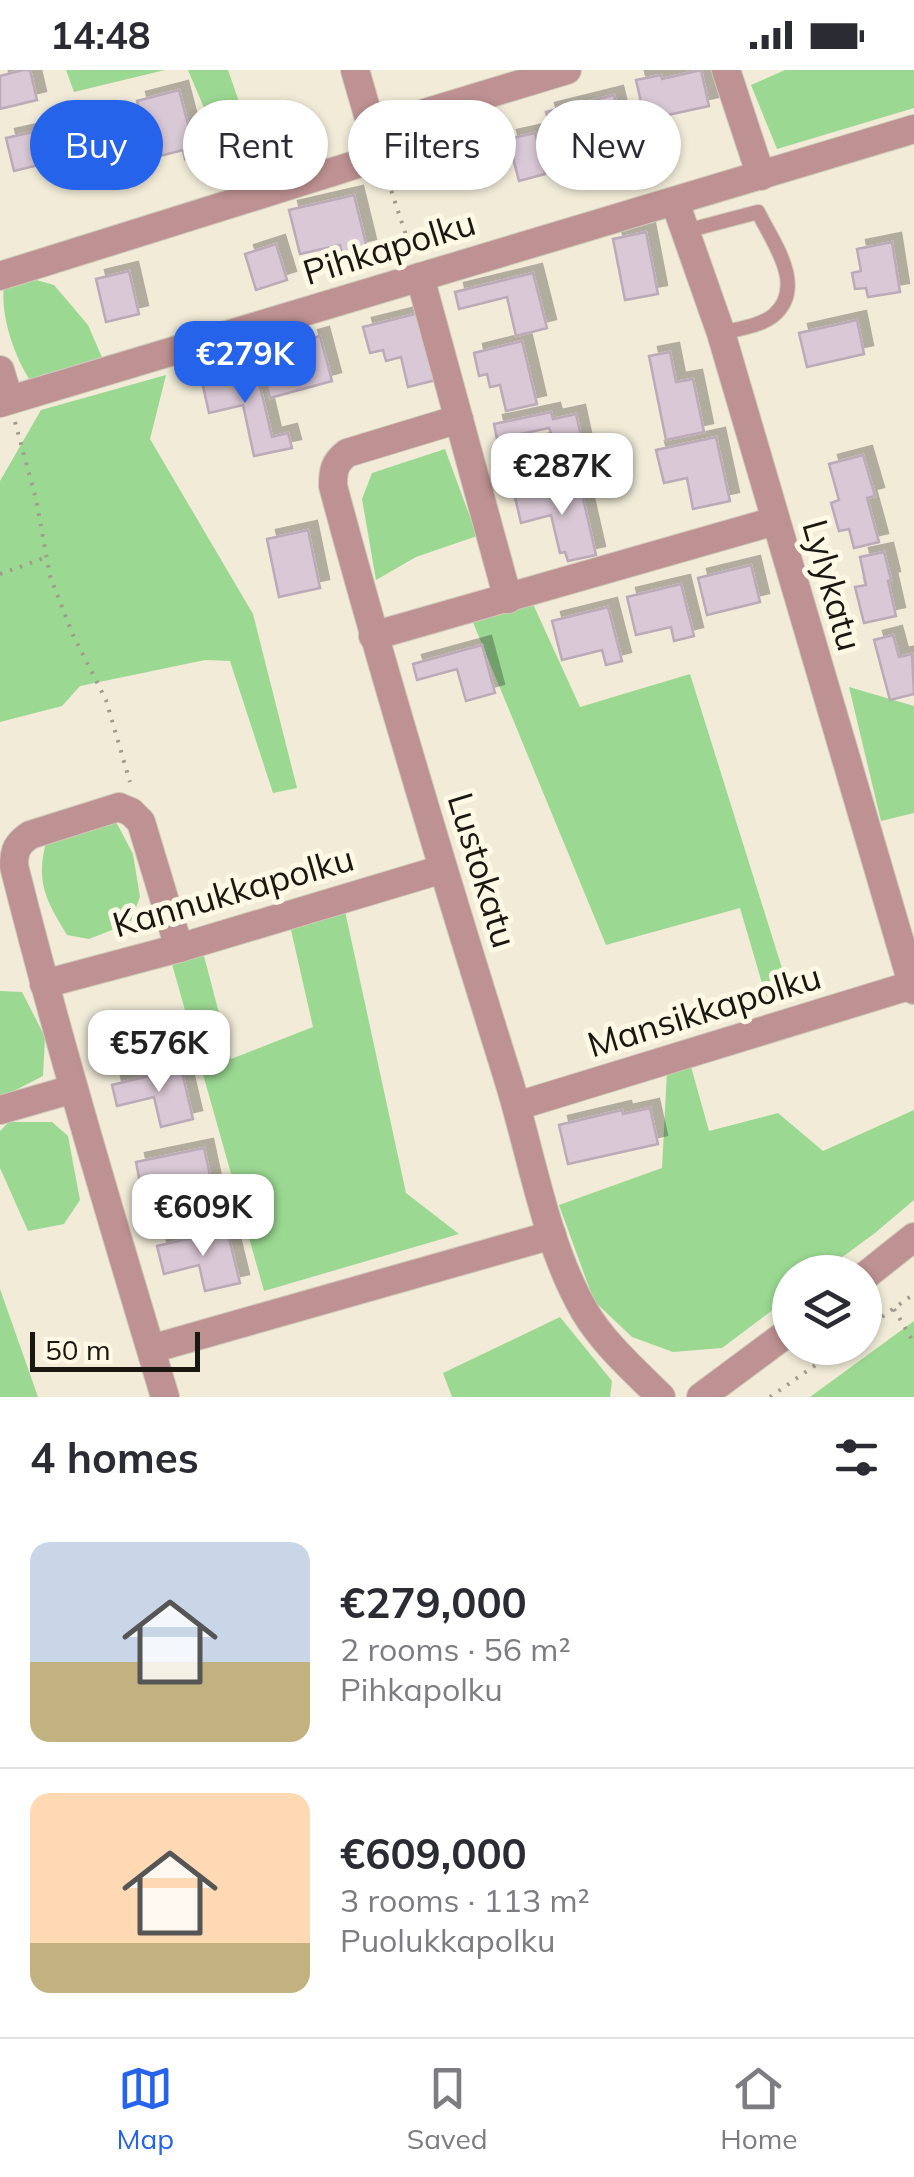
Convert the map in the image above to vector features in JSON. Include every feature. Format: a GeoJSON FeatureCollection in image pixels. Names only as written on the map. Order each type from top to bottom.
{"type":"FeatureCollection","features":[{"type":"Feature","properties":{"kind":"street"},"geometry":{"type":"LineString","coordinates":[[355,70],[364,100]]}},
{"type":"Feature","properties":{"kind":"street"},"geometry":{"type":"LineString","coordinates":[[466,100],[567,70]]}},
{"type":"Feature","properties":{"kind":"street"},"geometry":{"type":"LineString","coordinates":[[726,70],[760,176]]}},
{"type":"Feature","properties":{"kind":"street","name":"Pihkapolku"},"geometry":{"type":"LineString","coordinates":[[4,402],[914,129]]}},
{"type":"Feature","properties":{"kind":"street"},"geometry":{"type":"LineString","coordinates":[[0,276],[348,168]]}},
{"type":"Feature","properties":{"kind":"street","name":"Lylykatu"},"geometry":{"type":"LineString","coordinates":[[675,202],[720,333],[913,988]]}},
{"type":"Feature","properties":{"kind":"street"},"geometry":{"type":"LineString","coordinates":[[420,277],[508,599]]}},
{"type":"Feature","properties":{"kind":"street"},"geometry":{"type":"LineString","coordinates":[[0,370],[4,402]]}},
{"type":"Feature","properties":{"kind":"street","name":"Lustokatu"},"geometry":{"type":"LineString","coordinates":[[459,419],[346,453],[337,460],[333,486],[552,1234],[586,1314],[618,1354],[661,1397]]}},
{"type":"Feature","properties":{"kind":"street"},"geometry":{"type":"LineString","coordinates":[[374,636],[775,521]]}},
{"type":"Feature","properties":{"kind":"street"},"geometry":{"type":"LineString","coordinates":[[166,1397],[44,984],[14,866],[14,853],[20,842],[30,835],[119,808],[132,812],[141,822],[179,948]]}},
{"type":"Feature","properties":{"kind":"street","name":"Kannukkapolku"},"geometry":{"type":"LineString","coordinates":[[44,984],[443,869]]}},
{"type":"Feature","properties":{"kind":"street","name":"Mansikkapolku"},"geometry":{"type":"LineString","coordinates":[[517,1106],[913,988]]}},
{"type":"Feature","properties":{"kind":"street"},"geometry":{"type":"LineString","coordinates":[[0,1110],[73,1088]]}},
{"type":"Feature","properties":{"kind":"street"},"geometry":{"type":"LineString","coordinates":[[151,1349],[552,1234]]}},
{"type":"Feature","properties":{"kind":"street"},"geometry":{"type":"LineString","coordinates":[[882,1262],[914,1237]]}},
{"type":"Feature","properties":{"kind":"street"},"geometry":{"type":"LineString","coordinates":[[701,1397],[772,1344]]}},
{"type":"Feature","properties":{"kind":"lane"},"geometry":{"type":"LineString","coordinates":[[686,232],[758,212],[787,272],[789,289],[774,316],[720,333]]}},
{"type":"Feature","properties":{"kind":"path"},"geometry":{"type":"LineString","coordinates":[[391,190],[420,277]]}},
{"type":"Feature","properties":{"kind":"path"},"geometry":{"type":"LineString","coordinates":[[4,402],[36,499],[50,576],[73,635],[106,700],[132,787],[132,812]]}},
{"type":"Feature","properties":{"kind":"path"},"geometry":{"type":"LineString","coordinates":[[0,574],[46,557]]}},
{"type":"Feature","properties":{"kind":"path"},"geometry":{"type":"LineString","coordinates":[[882,1317],[914,1294]]}},
{"type":"Feature","properties":{"kind":"path"},"geometry":{"type":"LineString","coordinates":[[894,1308],[914,1342]]}},
{"type":"Feature","properties":{"kind":"path"},"geometry":{"type":"LineString","coordinates":[[770,1397],[816,1365]]}},
{"type":"Feature","properties":{"kind":"green space"},"geometry":{"type":"Polygon","coordinates":[[[66,70],[165,70],[74,92],[66,70]]]}},
{"type":"Feature","properties":{"kind":"green space"},"geometry":{"type":"Polygon","coordinates":[[[188,70],[228,70],[238,100],[201,100],[188,70]]]}},
{"type":"Feature","properties":{"kind":"green space"},"geometry":{"type":"Polygon","coordinates":[[[785,70],[914,70],[914,108],[777,149],[751,85],[785,70]]]}},
{"type":"Feature","properties":{"kind":"green space"},"geometry":{"type":"Polygon","coordinates":[[[36,280],[54,285],[88,325],[104,362],[33,385],[10,337],[3,297],[4,285],[36,280]]]}},
{"type":"Feature","properties":{"kind":"green space"},"geometry":{"type":"Polygon","coordinates":[[[166,375],[150,439],[253,614],[297,788],[273,793],[230,661],[205,660],[80,686],[62,706],[0,722],[0,481],[41,410],[166,375]]]}},
{"type":"Feature","properties":{"kind":"green space"},"geometry":{"type":"Polygon","coordinates":[[[445,449],[477,536],[416,557],[376,580],[362,499],[372,473],[445,449]]]}},
{"type":"Feature","properties":{"kind":"green space"},"geometry":{"type":"Polygon","coordinates":[[[533,604],[580,707],[690,674],[791,997],[769,1007],[740,908],[606,945],[472,620],[533,604]]]}},
{"type":"Feature","properties":{"kind":"green space"},"geometry":{"type":"Polygon","coordinates":[[[849,687],[914,706],[914,813],[881,821],[849,687]]]}},
{"type":"Feature","properties":{"kind":"green space"},"geometry":{"type":"Polygon","coordinates":[[[114,818],[133,854],[140,897],[130,923],[89,939],[67,935],[44,889],[42,867],[47,839],[114,818]]]}},
{"type":"Feature","properties":{"kind":"green space"},"geometry":{"type":"Polygon","coordinates":[[[345,911],[406,1193],[459,1234],[264,1291],[172,964],[204,956],[231,1059],[313,1027],[291,930],[345,911]]]}},
{"type":"Feature","properties":{"kind":"green space"},"geometry":{"type":"Polygon","coordinates":[[[0,991],[22,992],[45,1037],[43,1076],[0,1098],[0,991]]]}},
{"type":"Feature","properties":{"kind":"green space"},"geometry":{"type":"Polygon","coordinates":[[[690,1063],[709,1131],[778,1113],[823,1151],[914,1110],[914,1200],[845,1255],[772,1255],[772,1310],[722,1348],[673,1352],[632,1337],[594,1301],[559,1205],[662,1168],[667,1071],[690,1063]]]}},
{"type":"Feature","properties":{"kind":"green space"},"geometry":{"type":"Polygon","coordinates":[[[9,1122],[52,1122],[68,1136],[80,1200],[64,1224],[28,1231],[0,1168],[0,1131],[9,1122]]]}},
{"type":"Feature","properties":{"kind":"green space"},"geometry":{"type":"Polygon","coordinates":[[[0,1289],[38,1397],[0,1397],[0,1289]]]}},
{"type":"Feature","properties":{"kind":"green space"},"geometry":{"type":"Polygon","coordinates":[[[560,1317],[612,1381],[610,1397],[452,1397],[443,1373],[560,1317]]]}},
{"type":"Feature","properties":{"kind":"green space"},"geometry":{"type":"Polygon","coordinates":[[[914,1321],[914,1397],[810,1397],[854,1365],[882,1365],[882,1344],[914,1321]]]}},
{"type":"Feature","properties":{"kind":"building"},"geometry":{"type":"Polygon","coordinates":[[[30,70],[37,100],[0,109],[0,76],[30,70]]]}},
{"type":"Feature","properties":{"kind":"building"},"geometry":{"type":"Polygon","coordinates":[[[701,70],[709,106],[681,112],[681,100],[640,100],[636,80],[661,75],[662,79],[701,70]]]}},
{"type":"Feature","properties":{"kind":"building"},"geometry":{"type":"Polygon","coordinates":[[[179,90],[183,150],[163,155],[163,100],[141,100],[179,90]]]}},
{"type":"Feature","properties":{"kind":"building"},"geometry":{"type":"Polygon","coordinates":[[[30,133],[30,167],[14,171],[6,138],[30,133]]]}},
{"type":"Feature","properties":{"kind":"building"},"geometry":{"type":"Polygon","coordinates":[[[535,133],[536,176],[519,181],[516,137],[535,133]]]}},
{"type":"Feature","properties":{"kind":"building"},"geometry":{"type":"Polygon","coordinates":[[[354,195],[367,248],[342,254],[340,245],[300,254],[289,210],[354,195]]]}},
{"type":"Feature","properties":{"kind":"building"},"geometry":{"type":"Polygon","coordinates":[[[646,232],[658,294],[625,300],[613,239],[646,232]]]}},
{"type":"Feature","properties":{"kind":"building"},"geometry":{"type":"Polygon","coordinates":[[[892,242],[900,292],[868,297],[866,288],[855,289],[852,273],[861,271],[857,249],[892,242]]]}},
{"type":"Feature","properties":{"kind":"building"},"geometry":{"type":"Polygon","coordinates":[[[276,244],[287,280],[256,290],[245,254],[276,244]]]}},
{"type":"Feature","properties":{"kind":"building"},"geometry":{"type":"Polygon","coordinates":[[[129,271],[139,314],[106,322],[96,279],[129,271]]]}},
{"type":"Feature","properties":{"kind":"building"},"geometry":{"type":"Polygon","coordinates":[[[533,273],[547,328],[516,336],[507,297],[459,309],[455,292],[533,273]]]}},
{"type":"Feature","properties":{"kind":"building"},"geometry":{"type":"Polygon","coordinates":[[[419,313],[436,380],[408,387],[401,357],[386,361],[383,350],[370,353],[363,327],[419,313]]]}},
{"type":"Feature","properties":{"kind":"building"},"geometry":{"type":"Polygon","coordinates":[[[857,320],[864,354],[807,367],[799,333],[857,320]]]}},
{"type":"Feature","properties":{"kind":"building"},"geometry":{"type":"Polygon","coordinates":[[[320,336],[332,381],[270,398],[260,360],[311,345],[309,339],[320,336]]]}},
{"type":"Feature","properties":{"kind":"building"},"geometry":{"type":"Polygon","coordinates":[[[522,341],[537,404],[506,411],[500,385],[490,387],[487,374],[479,376],[474,353],[522,341]]]}},
{"type":"Feature","properties":{"kind":"building"},"geometry":{"type":"Polygon","coordinates":[[[670,352],[676,382],[693,379],[704,432],[666,440],[649,356],[670,352]]]}},
{"type":"Feature","properties":{"kind":"building"},"geometry":{"type":"Polygon","coordinates":[[[255,365],[272,437],[288,433],[292,448],[254,456],[243,405],[209,413],[201,377],[255,365]]]}},
{"type":"Feature","properties":{"kind":"building"},"geometry":{"type":"Polygon","coordinates":[[[551,412],[553,419],[576,414],[587,464],[560,470],[557,456],[549,457],[544,435],[551,433],[549,428],[497,439],[494,424],[551,412]]]}},
{"type":"Feature","properties":{"kind":"building"},"geometry":{"type":"Polygon","coordinates":[[[716,437],[730,501],[693,509],[687,478],[664,483],[656,450],[716,437]]]}},
{"type":"Feature","properties":{"kind":"building"},"geometry":{"type":"Polygon","coordinates":[[[863,455],[875,496],[867,498],[879,542],[854,548],[849,529],[839,531],[831,503],[839,500],[829,464],[863,455]]]}},
{"type":"Feature","properties":{"kind":"building"},"geometry":{"type":"Polygon","coordinates":[[[579,481],[596,555],[568,561],[565,552],[560,553],[551,515],[521,523],[515,497],[579,481]]]}},
{"type":"Feature","properties":{"kind":"building"},"geometry":{"type":"Polygon","coordinates":[[[308,530],[320,588],[279,597],[267,539],[308,530]]]}},
{"type":"Feature","properties":{"kind":"building"},"geometry":{"type":"Polygon","coordinates":[[[884,552],[896,616],[864,623],[855,587],[866,585],[860,557],[884,552]]]}},
{"type":"Feature","properties":{"kind":"building"},"geometry":{"type":"Polygon","coordinates":[[[751,565],[760,602],[707,615],[698,578],[751,565]]]}},
{"type":"Feature","properties":{"kind":"building"},"geometry":{"type":"Polygon","coordinates":[[[681,584],[694,636],[674,641],[671,627],[636,635],[627,597],[681,584]]]}},
{"type":"Feature","properties":{"kind":"building"},"geometry":{"type":"Polygon","coordinates":[[[608,607],[622,661],[606,665],[602,650],[562,660],[552,621],[608,607]]]}},
{"type":"Feature","properties":{"kind":"building"},"geometry":{"type":"Polygon","coordinates":[[[893,635],[899,657],[912,654],[914,694],[890,700],[874,640],[893,635]]]}},
{"type":"Feature","properties":{"kind":"building"},"geometry":{"type":"Polygon","coordinates":[[[482,645],[495,693],[466,701],[457,669],[417,680],[413,664],[482,645]]]}},
{"type":"Feature","properties":{"kind":"building"},"geometry":{"type":"Polygon","coordinates":[[[181,1068],[193,1119],[161,1127],[154,1097],[117,1106],[112,1085],[181,1068]]]}},
{"type":"Feature","properties":{"kind":"building"},"geometry":{"type":"Polygon","coordinates":[[[650,1108],[658,1144],[568,1164],[559,1125],[622,1110],[623,1114],[650,1108]]]}},
{"type":"Feature","properties":{"kind":"building"},"geometry":{"type":"Polygon","coordinates":[[[204,1148],[215,1199],[182,1206],[177,1181],[141,1188],[136,1162],[204,1148]]]}},
{"type":"Feature","properties":{"kind":"building"},"geometry":{"type":"Polygon","coordinates":[[[227,1230],[240,1283],[205,1291],[199,1265],[164,1274],[157,1246],[227,1230]]]}}]}
